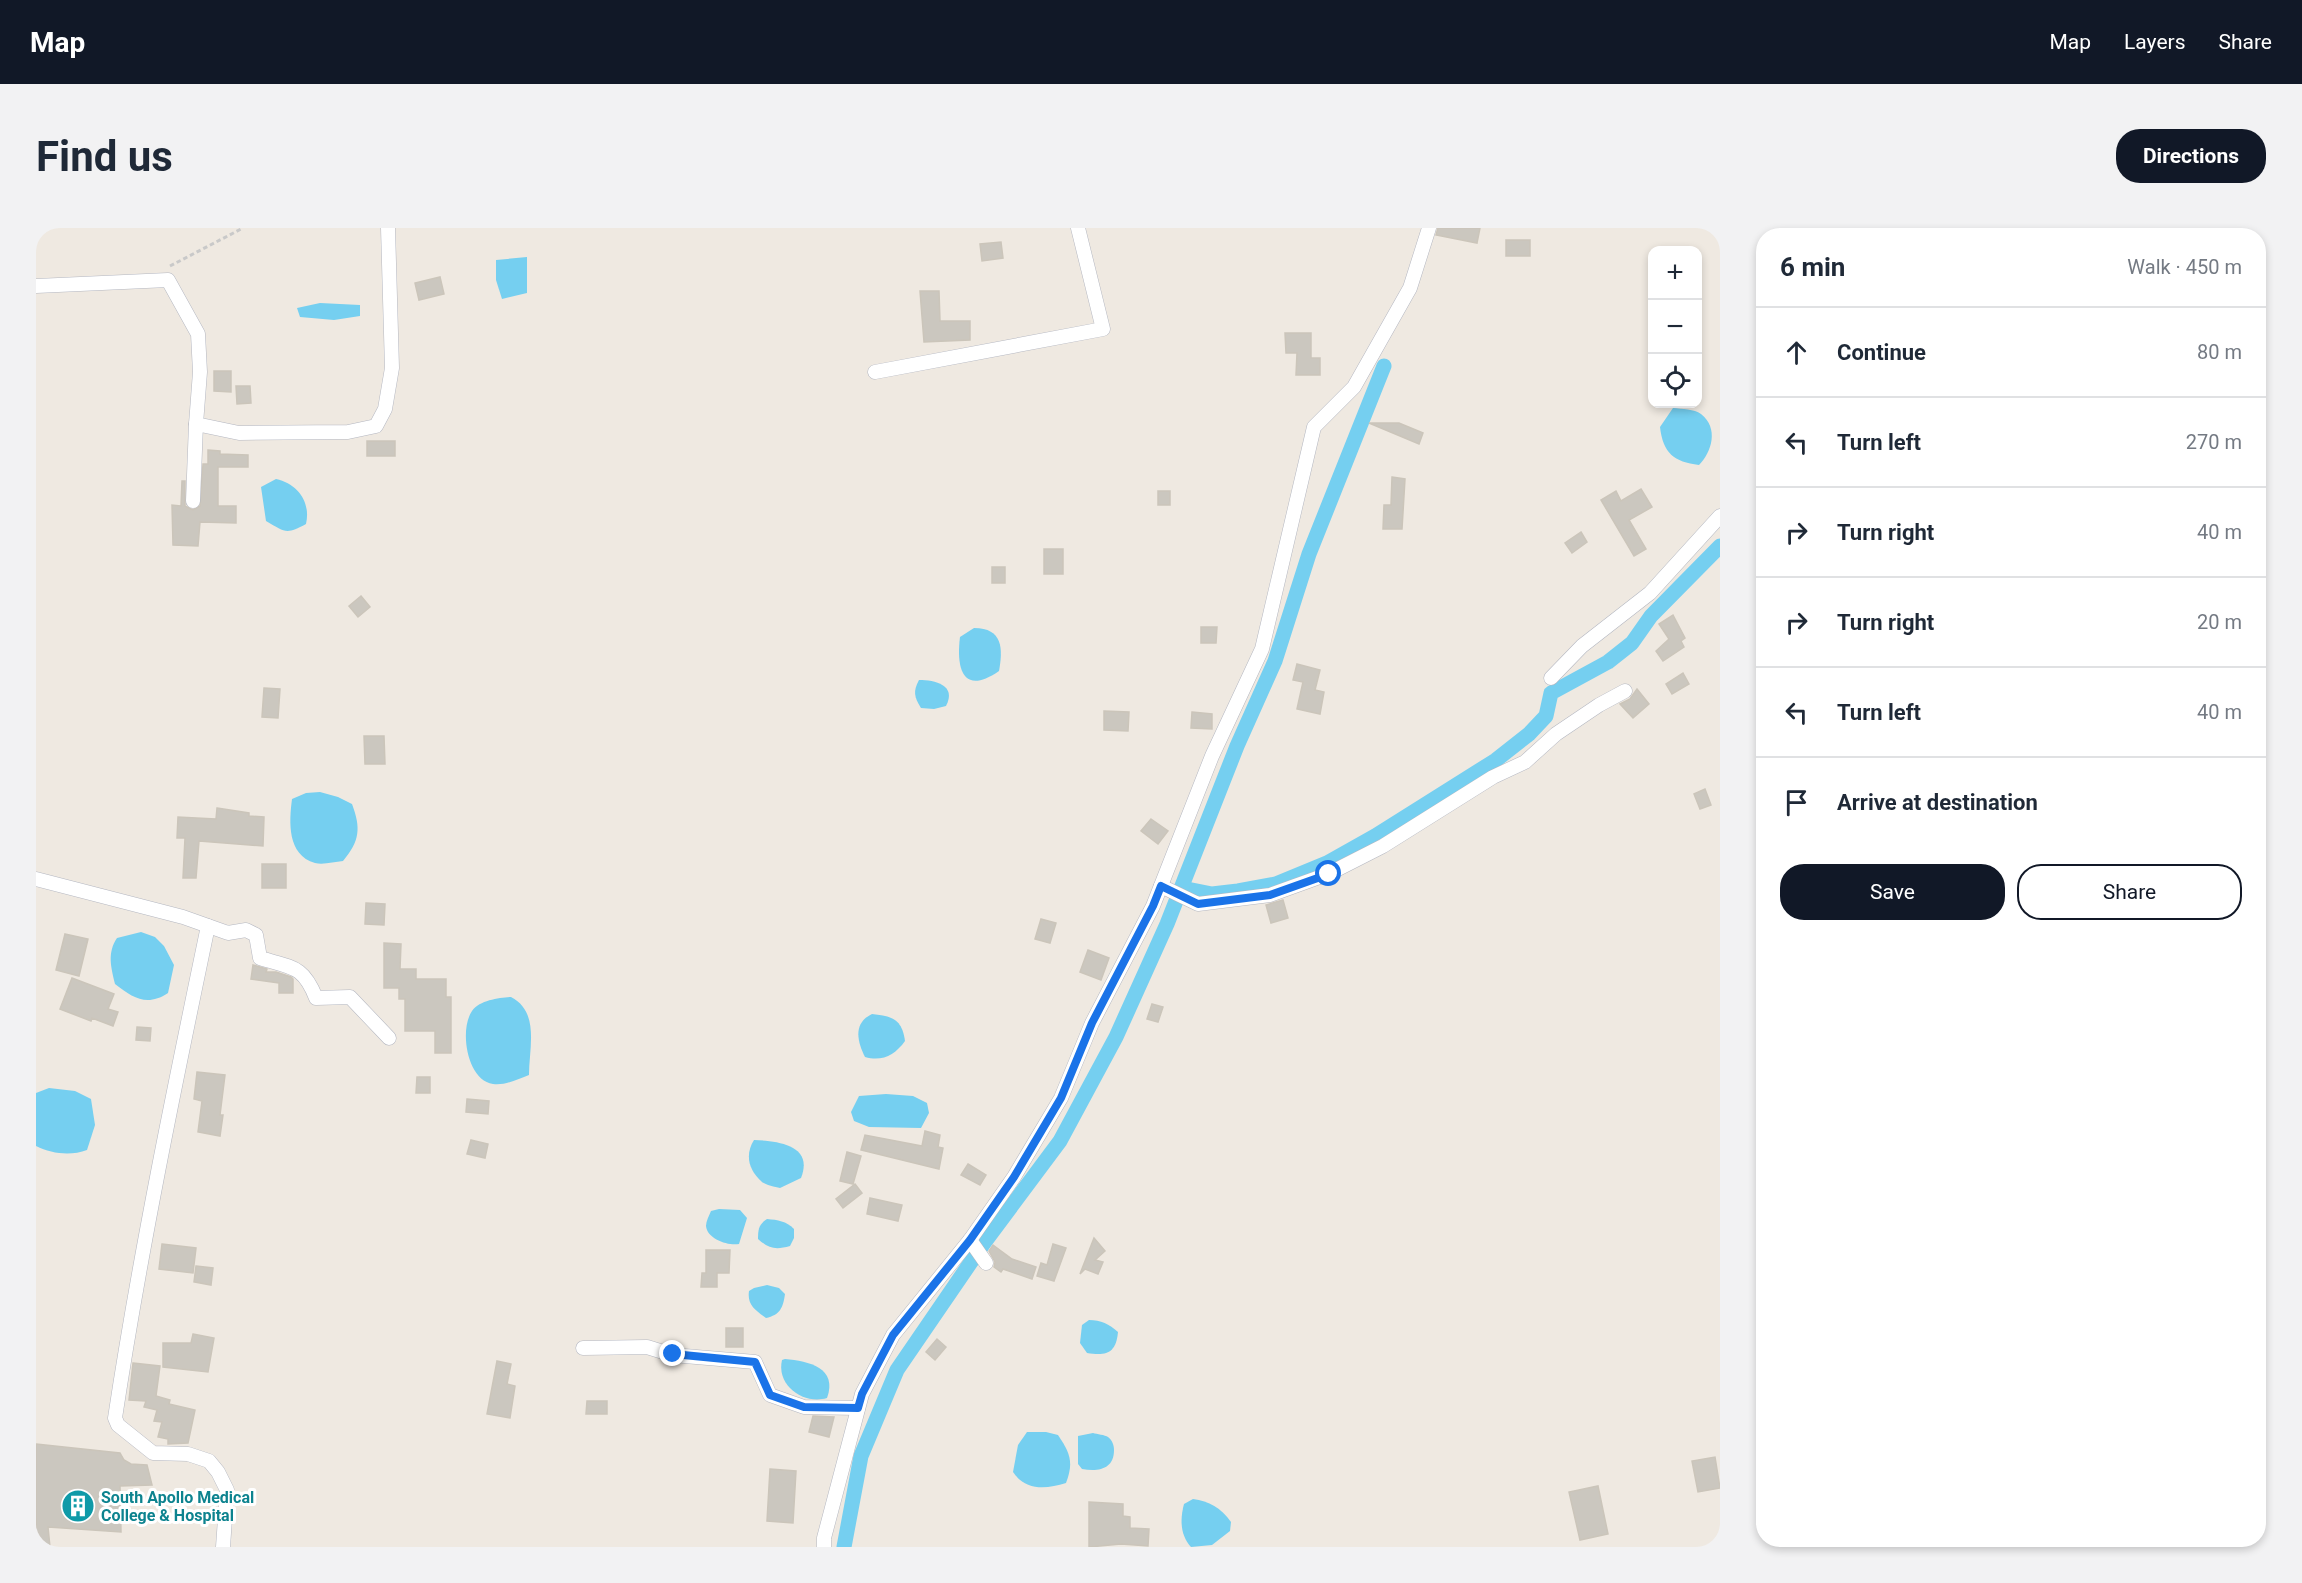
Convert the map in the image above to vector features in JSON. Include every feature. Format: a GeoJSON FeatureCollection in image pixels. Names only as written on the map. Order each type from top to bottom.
{"type":"FeatureCollection","features":[{"type":"Feature","properties":{"kind":"street"},"geometry":{"type":"LineString","coordinates":[[196,424],[239,433],[348,432],[376,426],[385,409],[392,368],[388,228]]}},
{"type":"Feature","properties":{"kind":"street"},"geometry":{"type":"LineString","coordinates":[[875,372],[1103,329],[1078,228]]}},
{"type":"Feature","properties":{"kind":"street"},"geometry":{"type":"LineString","coordinates":[[824,1547],[827,1527],[862,1394],[893,1335],[970,1240],[1014,1177],[1061,1098],[1092,1023],[1153,906],[1212,756],[1263,649],[1314,427],[1354,387],[1410,288],[1429,228]]}},
{"type":"Feature","properties":{"kind":"street"},"geometry":{"type":"LineString","coordinates":[[36,286],[168,280],[198,334],[200,372],[193,501]]}},
{"type":"Feature","properties":{"kind":"street"},"geometry":{"type":"LineString","coordinates":[[1551,678],[1582,646],[1650,593],[1720,516]]}},
{"type":"Feature","properties":{"kind":"street"},"geometry":{"type":"LineString","coordinates":[[1161,886],[1198,904],[1270,895],[1329,874],[1383,846],[1493,777],[1525,762],[1556,734],[1599,705],[1625,691]]}},
{"type":"Feature","properties":{"kind":"street"},"geometry":{"type":"LineString","coordinates":[[36,879],[183,917],[228,933],[246,930],[256,935],[260,958],[300,971],[309,980],[316,998],[350,997],[389,1038]]}},
{"type":"Feature","properties":{"kind":"street"},"geometry":{"type":"LineString","coordinates":[[208,926],[160,1155],[134,1295],[115,1418],[118,1425],[153,1453],[188,1454],[209,1461],[218,1472],[227,1490],[223,1547]]}},
{"type":"Feature","properties":{"kind":"street"},"geometry":{"type":"LineString","coordinates":[[970,1240],[986,1263]]}},
{"type":"Feature","properties":{"kind":"street"},"geometry":{"type":"LineString","coordinates":[[583,1348],[647,1347],[673,1354],[755,1362],[770,1395],[804,1407],[858,1408]]}},
{"type":"Feature","properties":{"kind":"path"},"geometry":{"type":"LineString","coordinates":[[149,281],[179,260],[243,228]]}},
{"type":"Feature","properties":{"kind":"water"},"geometry":{"type":"Polygon","coordinates":[[[527,257],[527,293],[502,299],[496,280],[496,260],[527,257]]]}},
{"type":"Feature","properties":{"kind":"water"},"geometry":{"type":"Polygon","coordinates":[[[320,303],[360,305],[360,316],[334,320],[300,317],[297,308],[320,303]]]}},
{"type":"Feature","properties":{"kind":"water"},"geometry":{"type":"Polygon","coordinates":[[[1673,408],[1701,414],[1707,420],[1712,433],[1710,447],[1704,460],[1699,465],[1676,459],[1667,450],[1660,427],[1673,408]]]}},
{"type":"Feature","properties":{"kind":"water"},"geometry":{"type":"Polygon","coordinates":[[[276,479],[291,485],[305,501],[306,524],[294,530],[286,531],[266,521],[261,487],[276,479]]]}},
{"type":"Feature","properties":{"kind":"water"},"geometry":{"type":"Polygon","coordinates":[[[974,628],[984,629],[996,636],[1001,655],[999,671],[977,681],[970,680],[964,675],[959,659],[960,637],[974,628]]]}},
{"type":"Feature","properties":{"kind":"water"},"geometry":{"type":"Polygon","coordinates":[[[919,680],[943,685],[949,693],[946,706],[934,709],[921,708],[915,694],[919,680]]]}},
{"type":"Feature","properties":{"kind":"water"},"geometry":{"type":"Polygon","coordinates":[[[320,792],[352,804],[355,813],[358,827],[356,841],[343,861],[325,864],[306,859],[299,853],[292,837],[290,818],[292,799],[306,793],[320,792]]]}},
{"type":"Feature","properties":{"kind":"water"},"geometry":{"type":"Polygon","coordinates":[[[141,932],[155,937],[164,946],[174,965],[168,993],[147,1000],[134,997],[115,984],[112,972],[111,955],[117,938],[141,932]]]}},
{"type":"Feature","properties":{"kind":"water"},"geometry":{"type":"Polygon","coordinates":[[[511,997],[526,1012],[529,1021],[531,1042],[529,1075],[506,1083],[493,1084],[477,1074],[472,1064],[466,1041],[468,1019],[475,1007],[480,1004],[511,997]]]}},
{"type":"Feature","properties":{"kind":"water"},"geometry":{"type":"Polygon","coordinates":[[[872,1014],[885,1016],[899,1023],[905,1041],[892,1054],[877,1059],[865,1057],[858,1033],[862,1022],[872,1014]]]}},
{"type":"Feature","properties":{"kind":"water"},"geometry":{"type":"Polygon","coordinates":[[[49,1088],[75,1091],[91,1099],[95,1125],[87,1150],[62,1153],[36,1146],[36,1093],[49,1088]]]}},
{"type":"Feature","properties":{"kind":"water"},"geometry":{"type":"Polygon","coordinates":[[[886,1094],[913,1096],[927,1103],[929,1113],[921,1128],[869,1127],[854,1121],[851,1112],[859,1096],[886,1094]]]}},
{"type":"Feature","properties":{"kind":"water"},"geometry":{"type":"Polygon","coordinates":[[[754,1140],[783,1144],[798,1152],[803,1158],[804,1167],[801,1178],[780,1188],[762,1182],[749,1162],[749,1151],[754,1140]]]}},
{"type":"Feature","properties":{"kind":"water"},"geometry":{"type":"Polygon","coordinates":[[[740,1210],[747,1218],[739,1244],[719,1241],[707,1231],[706,1224],[711,1211],[740,1210]]]}},
{"type":"Feature","properties":{"kind":"water"},"geometry":{"type":"Polygon","coordinates":[[[767,1219],[782,1221],[794,1229],[794,1238],[790,1246],[773,1248],[758,1239],[760,1227],[767,1219]]]}},
{"type":"Feature","properties":{"kind":"water"},"geometry":{"type":"Polygon","coordinates":[[[767,1285],[779,1288],[785,1294],[780,1310],[775,1315],[766,1318],[753,1307],[749,1300],[749,1291],[767,1285]]]}},
{"type":"Feature","properties":{"kind":"water"},"geometry":{"type":"Polygon","coordinates":[[[1089,1320],[1105,1323],[1118,1332],[1115,1345],[1109,1352],[1087,1353],[1080,1343],[1082,1325],[1089,1320]]]}},
{"type":"Feature","properties":{"kind":"water"},"geometry":{"type":"Polygon","coordinates":[[[782,1360],[812,1364],[825,1373],[829,1388],[827,1398],[809,1399],[794,1391],[783,1378],[781,1369],[782,1360]]]}},
{"type":"Feature","properties":{"kind":"water"},"geometry":{"type":"Polygon","coordinates":[[[1027,1432],[1046,1432],[1058,1435],[1070,1458],[1066,1483],[1037,1487],[1024,1483],[1013,1472],[1018,1445],[1027,1432]]]}},
{"type":"Feature","properties":{"kind":"water"},"geometry":{"type":"Polygon","coordinates":[[[1093,1433],[1107,1436],[1111,1440],[1114,1446],[1113,1456],[1104,1468],[1082,1469],[1078,1464],[1078,1436],[1093,1433]]]}},
{"type":"Feature","properties":{"kind":"water"},"geometry":{"type":"Polygon","coordinates":[[[1193,1499],[1214,1506],[1231,1522],[1230,1531],[1212,1545],[1191,1547],[1187,1542],[1182,1527],[1183,1510],[1184,1504],[1193,1499]]]}},
{"type":"Feature","properties":{"kind":"building"},"geometry":{"type":"Polygon","coordinates":[[[1438,228],[1480,228],[1477,243],[1436,235],[1438,228]]]}},
{"type":"Feature","properties":{"kind":"building"},"geometry":{"type":"Polygon","coordinates":[[[1506,240],[1530,240],[1530,256],[1506,256],[1506,240]]]}},
{"type":"Feature","properties":{"kind":"building"},"geometry":{"type":"Polygon","coordinates":[[[1001,242],[1003,258],[982,261],[980,244],[1001,242]]]}},
{"type":"Feature","properties":{"kind":"building"},"geometry":{"type":"Polygon","coordinates":[[[440,277],[444,294],[419,300],[415,283],[440,277]]]}},
{"type":"Feature","properties":{"kind":"building"},"geometry":{"type":"Polygon","coordinates":[[[920,291],[939,291],[940,321],[970,321],[970,340],[924,342],[920,291]]]}},
{"type":"Feature","properties":{"kind":"building"},"geometry":{"type":"Polygon","coordinates":[[[1285,333],[1311,333],[1311,358],[1320,358],[1320,375],[1296,375],[1297,353],[1286,353],[1285,333]]]}},
{"type":"Feature","properties":{"kind":"building"},"geometry":{"type":"Polygon","coordinates":[[[214,371],[231,371],[231,392],[214,391],[214,371]]]}},
{"type":"Feature","properties":{"kind":"building"},"geometry":{"type":"Polygon","coordinates":[[[236,386],[250,386],[251,403],[237,404],[236,386]]]}},
{"type":"Feature","properties":{"kind":"building"},"geometry":{"type":"Polygon","coordinates":[[[1369,423],[1399,423],[1423,433],[1419,444],[1369,423]]]}},
{"type":"Feature","properties":{"kind":"building"},"geometry":{"type":"Polygon","coordinates":[[[367,441],[395,441],[395,456],[367,456],[367,441]]]}},
{"type":"Feature","properties":{"kind":"building"},"geometry":{"type":"Polygon","coordinates":[[[208,450],[220,451],[220,454],[248,455],[248,467],[218,467],[218,506],[236,506],[236,523],[200,522],[198,546],[173,545],[172,505],[181,506],[182,481],[185,481],[185,506],[193,510],[200,506],[203,464],[208,464],[208,450]]]}},
{"type":"Feature","properties":{"kind":"building"},"geometry":{"type":"Polygon","coordinates":[[[1392,477],[1405,479],[1402,529],[1383,529],[1384,505],[1391,505],[1392,477]]]}},
{"type":"Feature","properties":{"kind":"building"},"geometry":{"type":"Polygon","coordinates":[[[1641,489],[1652,507],[1629,520],[1646,549],[1634,556],[1601,500],[1616,491],[1621,501],[1641,489]]]}},
{"type":"Feature","properties":{"kind":"building"},"geometry":{"type":"Polygon","coordinates":[[[1158,491],[1170,491],[1170,505],[1158,505],[1158,491]]]}},
{"type":"Feature","properties":{"kind":"building"},"geometry":{"type":"Polygon","coordinates":[[[1581,532],[1587,542],[1572,553],[1565,543],[1581,532]]]}},
{"type":"Feature","properties":{"kind":"building"},"geometry":{"type":"Polygon","coordinates":[[[1044,549],[1063,549],[1063,574],[1044,574],[1044,549]]]}},
{"type":"Feature","properties":{"kind":"building"},"geometry":{"type":"Polygon","coordinates":[[[992,567],[1005,567],[1005,583],[992,583],[992,567]]]}},
{"type":"Feature","properties":{"kind":"building"},"geometry":{"type":"Polygon","coordinates":[[[361,596],[370,607],[358,617],[349,606],[361,596]]]}},
{"type":"Feature","properties":{"kind":"building"},"geometry":{"type":"Polygon","coordinates":[[[1673,615],[1685,638],[1681,641],[1684,647],[1663,661],[1656,651],[1669,639],[1659,624],[1673,615]]]}},
{"type":"Feature","properties":{"kind":"building"},"geometry":{"type":"Polygon","coordinates":[[[1201,627],[1217,627],[1216,643],[1201,643],[1201,627]]]}},
{"type":"Feature","properties":{"kind":"building"},"geometry":{"type":"Polygon","coordinates":[[[1297,664],[1320,670],[1315,690],[1324,692],[1320,714],[1297,709],[1303,682],[1293,680],[1297,664]]]}},
{"type":"Feature","properties":{"kind":"building"},"geometry":{"type":"Polygon","coordinates":[[[1683,673],[1689,684],[1672,694],[1666,684],[1683,673]]]}},
{"type":"Feature","properties":{"kind":"building"},"geometry":{"type":"Polygon","coordinates":[[[264,688],[280,689],[278,718],[262,717],[264,688]]]}},
{"type":"Feature","properties":{"kind":"building"},"geometry":{"type":"Polygon","coordinates":[[[1637,689],[1649,704],[1633,718],[1620,704],[1630,699],[1637,689]]]}},
{"type":"Feature","properties":{"kind":"building"},"geometry":{"type":"Polygon","coordinates":[[[1104,711],[1129,712],[1128,731],[1104,730],[1104,711]]]}},
{"type":"Feature","properties":{"kind":"building"},"geometry":{"type":"Polygon","coordinates":[[[1192,712],[1212,714],[1212,729],[1191,728],[1192,712]]]}},
{"type":"Feature","properties":{"kind":"building"},"geometry":{"type":"Polygon","coordinates":[[[364,736],[384,736],[385,764],[365,764],[364,736]]]}},
{"type":"Feature","properties":{"kind":"building"},"geometry":{"type":"Polygon","coordinates":[[[1705,789],[1711,805],[1700,809],[1694,794],[1705,789]]]}},
{"type":"Feature","properties":{"kind":"building"},"geometry":{"type":"Polygon","coordinates":[[[217,808],[249,813],[249,816],[264,817],[263,846],[199,841],[196,878],[183,878],[185,838],[177,838],[178,817],[216,819],[217,808]]]}},
{"type":"Feature","properties":{"kind":"building"},"geometry":{"type":"Polygon","coordinates":[[[1151,819],[1168,831],[1158,844],[1141,831],[1151,819]]]}},
{"type":"Feature","properties":{"kind":"building"},"geometry":{"type":"Polygon","coordinates":[[[262,864],[286,864],[286,888],[262,888],[262,864]]]}},
{"type":"Feature","properties":{"kind":"building"},"geometry":{"type":"Polygon","coordinates":[[[1283,900],[1288,918],[1271,923],[1266,905],[1283,900]]]}},
{"type":"Feature","properties":{"kind":"building"},"geometry":{"type":"Polygon","coordinates":[[[366,903],[385,904],[384,925],[365,924],[366,903]]]}},
{"type":"Feature","properties":{"kind":"building"},"geometry":{"type":"Polygon","coordinates":[[[1041,919],[1056,923],[1050,943],[1035,939],[1041,919]]]}},
{"type":"Feature","properties":{"kind":"building"},"geometry":{"type":"Polygon","coordinates":[[[65,934],[88,939],[79,976],[56,970],[65,934]]]}},
{"type":"Feature","properties":{"kind":"building"},"geometry":{"type":"Polygon","coordinates":[[[384,943],[401,944],[400,969],[416,969],[416,979],[446,979],[446,997],[451,997],[451,1053],[435,1053],[435,1031],[405,1031],[405,999],[399,999],[399,988],[384,988],[384,943]]]}},
{"type":"Feature","properties":{"kind":"building"},"geometry":{"type":"Polygon","coordinates":[[[1088,950],[1109,958],[1101,980],[1080,972],[1088,950]]]}},
{"type":"Feature","properties":{"kind":"building"},"geometry":{"type":"Polygon","coordinates":[[[253,965],[267,969],[266,972],[276,972],[291,977],[293,993],[279,993],[279,983],[251,979],[253,965]]]}},
{"type":"Feature","properties":{"kind":"building"},"geometry":{"type":"Polygon","coordinates":[[[72,978],[114,994],[108,1009],[118,1012],[113,1026],[92,1018],[91,1021],[60,1009],[72,978]]]}},
{"type":"Feature","properties":{"kind":"building"},"geometry":{"type":"Polygon","coordinates":[[[1152,1004],[1163,1007],[1158,1022],[1147,1019],[1152,1004]]]}},
{"type":"Feature","properties":{"kind":"building"},"geometry":{"type":"Polygon","coordinates":[[[137,1027],[151,1028],[150,1041],[136,1040],[137,1027]]]}},
{"type":"Feature","properties":{"kind":"building"},"geometry":{"type":"Polygon","coordinates":[[[197,1072],[225,1075],[220,1136],[198,1132],[202,1101],[194,1099],[197,1072]]]}},
{"type":"Feature","properties":{"kind":"building"},"geometry":{"type":"Polygon","coordinates":[[[417,1077],[430,1077],[430,1093],[416,1093],[417,1077]]]}},
{"type":"Feature","properties":{"kind":"building"},"geometry":{"type":"Polygon","coordinates":[[[467,1099],[489,1101],[488,1114],[466,1112],[467,1099]]]}},
{"type":"Feature","properties":{"kind":"building"},"geometry":{"type":"Polygon","coordinates":[[[925,1131],[940,1135],[938,1147],[943,1148],[939,1169],[861,1150],[865,1135],[922,1146],[925,1131]]]}},
{"type":"Feature","properties":{"kind":"building"},"geometry":{"type":"Polygon","coordinates":[[[471,1140],[488,1144],[485,1158],[467,1154],[471,1140]]]}},
{"type":"Feature","properties":{"kind":"building"},"geometry":{"type":"Polygon","coordinates":[[[847,1152],[861,1156],[853,1184],[840,1181],[847,1152]]]}},
{"type":"Feature","properties":{"kind":"building"},"geometry":{"type":"Polygon","coordinates":[[[968,1164],[986,1175],[980,1185],[961,1175],[968,1164]]]}},
{"type":"Feature","properties":{"kind":"building"},"geometry":{"type":"Polygon","coordinates":[[[855,1184],[862,1193],[843,1208],[836,1199],[855,1184]]]}},
{"type":"Feature","properties":{"kind":"building"},"geometry":{"type":"Polygon","coordinates":[[[870,1198],[902,1205],[898,1221],[867,1214],[870,1198]]]}},
{"type":"Feature","properties":{"kind":"building"},"geometry":{"type":"Polygon","coordinates":[[[1094,1238],[1105,1251],[1095,1260],[1103,1262],[1098,1274],[1085,1269],[1080,1274],[1094,1238]]]}},
{"type":"Feature","properties":{"kind":"building"},"geometry":{"type":"Polygon","coordinates":[[[162,1244],[196,1248],[193,1273],[159,1269],[162,1244]]]}},
{"type":"Feature","properties":{"kind":"building"},"geometry":{"type":"Polygon","coordinates":[[[1053,1244],[1066,1248],[1054,1281],[1037,1276],[1041,1263],[1047,1265],[1053,1244]]]}},
{"type":"Feature","properties":{"kind":"building"},"geometry":{"type":"Polygon","coordinates":[[[993,1245],[1012,1259],[1036,1267],[1032,1279],[1003,1269],[1001,1272],[994,1267],[995,1262],[989,1251],[993,1245]]]}},
{"type":"Feature","properties":{"kind":"building"},"geometry":{"type":"Polygon","coordinates":[[[706,1250],[730,1250],[729,1273],[717,1273],[717,1287],[701,1287],[702,1273],[706,1273],[706,1250]]]}},
{"type":"Feature","properties":{"kind":"building"},"geometry":{"type":"Polygon","coordinates":[[[196,1266],[213,1268],[211,1285],[194,1282],[196,1266]]]}},
{"type":"Feature","properties":{"kind":"building"},"geometry":{"type":"Polygon","coordinates":[[[726,1328],[743,1328],[743,1347],[726,1347],[726,1328]]]}},
{"type":"Feature","properties":{"kind":"building"},"geometry":{"type":"Polygon","coordinates":[[[193,1334],[214,1338],[208,1372],[163,1367],[163,1343],[191,1343],[193,1334]]]}},
{"type":"Feature","properties":{"kind":"building"},"geometry":{"type":"Polygon","coordinates":[[[937,1339],[946,1347],[935,1360],[926,1352],[937,1339]]]}},
{"type":"Feature","properties":{"kind":"building"},"geometry":{"type":"Polygon","coordinates":[[[497,1361],[511,1364],[507,1384],[515,1386],[510,1418],[487,1414],[497,1361]]]}},
{"type":"Feature","properties":{"kind":"building"},"geometry":{"type":"Polygon","coordinates":[[[133,1363],[160,1366],[156,1396],[170,1400],[169,1404],[195,1410],[188,1443],[168,1444],[168,1439],[158,1437],[162,1422],[154,1421],[157,1410],[144,1407],[146,1401],[129,1400],[133,1363]]]}},
{"type":"Feature","properties":{"kind":"building"},"geometry":{"type":"Polygon","coordinates":[[[587,1401],[607,1401],[607,1414],[586,1414],[587,1401]]]}},
{"type":"Feature","properties":{"kind":"building"},"geometry":{"type":"Polygon","coordinates":[[[813,1416],[834,1417],[829,1437],[809,1432],[813,1416]]]}},
{"type":"Feature","properties":{"kind":"building","name":"South Apollo Medical College & Hospital"},"geometry":{"type":"Polygon","coordinates":[[[36,1444],[120,1453],[124,1460],[131,1464],[147,1465],[152,1485],[120,1486],[121,1532],[48,1527],[50,1547],[36,1547],[36,1444]]]}},
{"type":"Feature","properties":{"kind":"building"},"geometry":{"type":"Polygon","coordinates":[[[1715,1457],[1720,1488],[1698,1492],[1692,1461],[1715,1457]]]}},
{"type":"Feature","properties":{"kind":"building"},"geometry":{"type":"Polygon","coordinates":[[[770,1469],[796,1471],[793,1523],[767,1521],[770,1469]]]}},
{"type":"Feature","properties":{"kind":"building"},"geometry":{"type":"Polygon","coordinates":[[[1598,1486],[1608,1534],[1580,1540],[1569,1492],[1598,1486]]]}},
{"type":"Feature","properties":{"kind":"building"},"geometry":{"type":"Polygon","coordinates":[[[1089,1502],[1123,1504],[1123,1516],[1130,1517],[1130,1528],[1149,1529],[1148,1546],[1121,1544],[1089,1547],[1089,1502]]]}},
{"type":"Feature","properties":{"kind":"waterway"},"geometry":{"type":"LineString","coordinates":[[844,1547],[861,1456],[897,1370],[984,1243],[1060,1141],[1116,1037],[1167,924],[1237,746],[1275,661],[1309,554],[1384,366]]}},
{"type":"Feature","properties":{"kind":"waterway"},"geometry":{"type":"LineString","coordinates":[[1182,888],[1212,894],[1276,884],[1327,863],[1375,836],[1496,760],[1529,734],[1546,716],[1551,693],[1608,662],[1632,643],[1651,616],[1720,546]]}},
{"type":"Feature","properties":{"kind":"place","name":"South Apollo Medical College & Hospital"},"geometry":{"type":"Point","coordinates":[78,1506]}},
{"type":"Feature","properties":{"kind":"route"},"geometry":{"type":"LineString","coordinates":[[673,1354],[755,1362],[770,1395],[804,1407],[858,1408],[862,1394],[893,1335],[970,1240],[1014,1177],[1061,1098],[1092,1023],[1153,906],[1161,886],[1198,904],[1226,902],[1270,895],[1329,874]]}}]}
